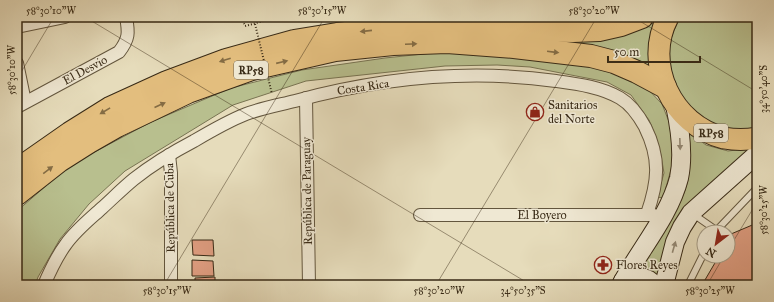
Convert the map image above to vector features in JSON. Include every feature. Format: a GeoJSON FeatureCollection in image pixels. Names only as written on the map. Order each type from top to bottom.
{"type":"FeatureCollection","features":[{"type":"Feature","properties":{"kind":"highway","name":"RP58"},"geometry":{"type":"LineString","coordinates":[[17,170],[70,133],[110,108],[167,82],[226,60],[294,41],[337,34],[400,27],[464,26],[516,30],[599,30],[620,25],[642,17]]}},
{"type":"Feature","properties":{"kind":"highway","name":"RP58"},"geometry":{"type":"LineString","coordinates":[[668,17],[660,41],[659,64],[670,96]]}},
{"type":"Feature","properties":{"kind":"highway","name":"RP58"},"geometry":{"type":"LineString","coordinates":[[17,194],[59,161],[89,142],[117,126],[188,92],[252,70],[335,50],[393,44],[447,42],[514,47],[591,56],[614,62],[637,72],[670,96],[688,120],[705,131],[724,138],[744,140],[757,138]]}},
{"type":"Feature","properties":{"kind":"main road"},"geometry":{"type":"LineString","coordinates":[[622,283],[655,215],[673,197],[679,177],[680,140],[670,96]]}},
{"type":"Feature","properties":{"kind":"main road"},"geometry":{"type":"LineString","coordinates":[[664,285],[675,242],[691,213],[757,154]]}},
{"type":"Feature","properties":{"kind":"main road"},"geometry":{"type":"LineString","coordinates":[[622,283],[641,277],[650,280],[654,285]]}},
{"type":"Feature","properties":{"kind":"street"},"geometry":{"type":"LineString","coordinates":[[17,27],[65,17]]}},
{"type":"Feature","properties":{"kind":"street","name":"El Desvio"},"geometry":{"type":"LineString","coordinates":[[21,105],[119,52],[126,42],[129,32],[126,17]]}},
{"type":"Feature","properties":{"kind":"street"},"geometry":{"type":"LineString","coordinates":[[17,63],[21,105]]}},
{"type":"Feature","properties":{"kind":"street","name":"Costa Rica"},"geometry":{"type":"LineString","coordinates":[[44,285],[54,263],[66,244],[79,229],[135,178],[169,155],[225,124],[248,114],[306,98],[359,86],[483,75],[542,79],[587,86],[604,91],[620,98],[631,106],[639,116],[652,143],[657,167],[654,194],[655,215]]}},
{"type":"Feature","properties":{"kind":"street","name":"República de Paraguay"},"geometry":{"type":"LineString","coordinates":[[306,98],[308,285]]}},
{"type":"Feature","properties":{"kind":"street","name":"República de Cuba"},"geometry":{"type":"LineString","coordinates":[[169,155],[171,173],[171,285]]}},
{"type":"Feature","properties":{"kind":"street","name":"El Boyero"},"geometry":{"type":"LineString","coordinates":[[420,215],[655,215]]}},
{"type":"Feature","properties":{"kind":"lane"},"geometry":{"type":"LineString","coordinates":[[722,224],[757,188]]}},
{"type":"Feature","properties":{"kind":"lane"},"geometry":{"type":"LineString","coordinates":[[691,213],[706,224]]}},
{"type":"Feature","properties":{"kind":"lane"},"geometry":{"type":"LineString","coordinates":[[688,285],[698,264]]}},
{"type":"Feature","properties":{"kind":"path"},"geometry":{"type":"LineString","coordinates":[[258,17],[243,21],[245,26],[279,17]]}},
{"type":"Feature","properties":{"kind":"path"},"geometry":{"type":"LineString","coordinates":[[255,24],[272,94]]}},
{"type":"Feature","properties":{"kind":"green space"},"geometry":{"type":"Polygon","coordinates":[[[680,17],[757,17],[757,129],[739,130],[722,128],[707,121],[682,99],[669,68],[669,51],[672,35],[680,17]]]}},
{"type":"Feature","properties":{"kind":"green space"},"geometry":{"type":"Polygon","coordinates":[[[660,21],[654,74],[555,40],[631,30],[660,21]]]}},
{"type":"Feature","properties":{"kind":"green space"},"geometry":{"type":"Polygon","coordinates":[[[442,52],[531,57],[608,69],[645,86],[662,104],[671,127],[673,145],[672,166],[663,198],[657,197],[664,173],[656,137],[649,120],[631,95],[607,82],[530,67],[497,65],[445,66],[306,81],[233,105],[125,171],[89,204],[60,239],[35,285],[17,285],[17,211],[70,165],[151,122],[231,88],[302,70],[385,58],[442,52]]]}},
{"type":"Feature","properties":{"kind":"green space"},"geometry":{"type":"Polygon","coordinates":[[[686,130],[706,145],[728,151],[753,148],[710,185],[657,278],[655,273],[646,269],[640,269],[675,213],[685,190],[688,179],[686,130]]]}},
{"type":"Feature","properties":{"kind":"building"},"geometry":{"type":"Polygon","coordinates":[[[757,223],[757,285],[702,285],[714,264],[736,264],[736,232],[757,223]]]}},
{"type":"Feature","properties":{"kind":"building"},"geometry":{"type":"Polygon","coordinates":[[[192,240],[213,240],[214,256],[193,255],[192,240]]]}},
{"type":"Feature","properties":{"kind":"building"},"geometry":{"type":"Polygon","coordinates":[[[192,260],[213,261],[214,276],[192,276],[192,260]]]}},
{"type":"Feature","properties":{"kind":"building"},"geometry":{"type":"Polygon","coordinates":[[[215,277],[215,285],[195,285],[195,278],[215,277]]]}},
{"type":"Feature","properties":{"kind":"place","name":"Sanitarios del Norte"},"geometry":{"type":"Point","coordinates":[535,112]}},
{"type":"Feature","properties":{"kind":"place","name":"Flores Reyes"},"geometry":{"type":"Point","coordinates":[603,265]}}]}
